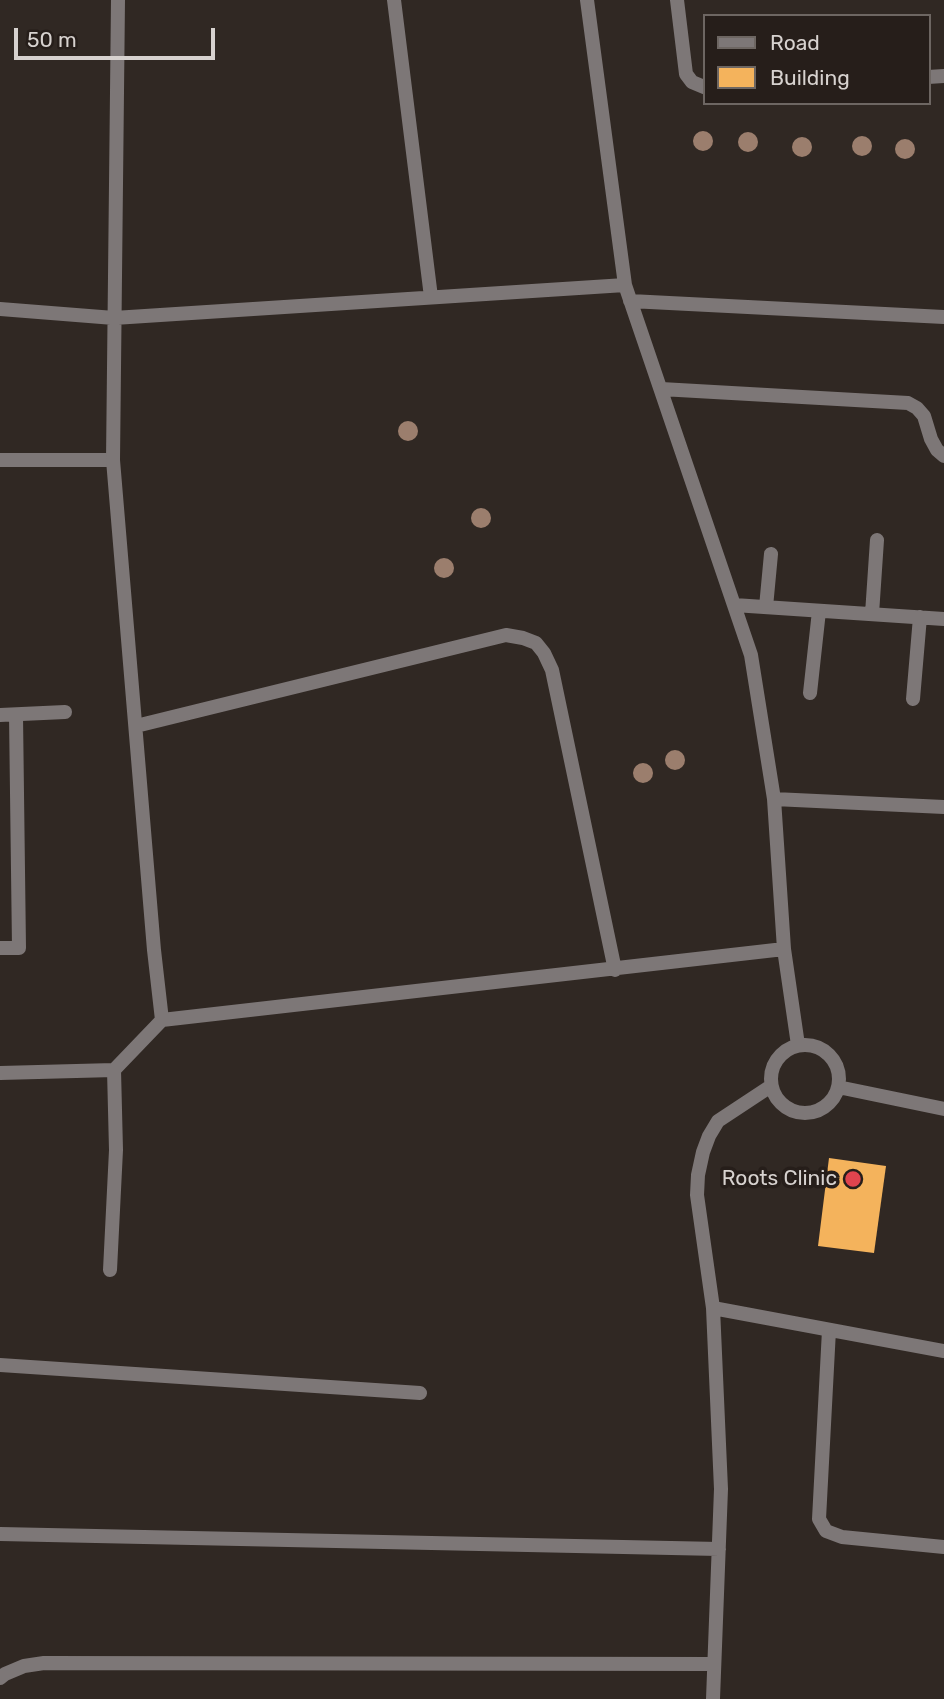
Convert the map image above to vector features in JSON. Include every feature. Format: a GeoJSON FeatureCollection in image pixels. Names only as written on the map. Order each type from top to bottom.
{"type":"FeatureCollection","features":[{"type":"Feature","properties":{"kind":"street"},"geometry":{"type":"LineString","coordinates":[[118,0],[113,460],[162,1020]]}},
{"type":"Feature","properties":{"kind":"street"},"geometry":{"type":"LineString","coordinates":[[394,0],[431,297]]}},
{"type":"Feature","properties":{"kind":"street"},"geometry":{"type":"LineString","coordinates":[[587,0],[625,285],[751,655],[774,799],[784,949],[799,1045]]}},
{"type":"Feature","properties":{"kind":"street"},"geometry":{"type":"LineString","coordinates":[[677,0],[686,74],[692,82],[702,86]]}},
{"type":"Feature","properties":{"kind":"street"},"geometry":{"type":"LineString","coordinates":[[0,309],[114,318],[625,285]]}},
{"type":"Feature","properties":{"kind":"street"},"geometry":{"type":"LineString","coordinates":[[630,301],[944,317]]}},
{"type":"Feature","properties":{"kind":"street"},"geometry":{"type":"LineString","coordinates":[[661,389],[908,403],[924,416],[931,439],[944,456]]}},
{"type":"Feature","properties":{"kind":"street"},"geometry":{"type":"LineString","coordinates":[[0,460],[113,460]]}},
{"type":"Feature","properties":{"kind":"street"},"geometry":{"type":"LineString","coordinates":[[872,614],[877,540]]}},
{"type":"Feature","properties":{"kind":"street"},"geometry":{"type":"LineString","coordinates":[[766,607],[771,554]]}},
{"type":"Feature","properties":{"kind":"street"},"geometry":{"type":"LineString","coordinates":[[734,605],[944,619]]}},
{"type":"Feature","properties":{"kind":"street"},"geometry":{"type":"LineString","coordinates":[[810,693],[819,611]]}},
{"type":"Feature","properties":{"kind":"street"},"geometry":{"type":"LineString","coordinates":[[913,699],[920,617]]}},
{"type":"Feature","properties":{"kind":"street"},"geometry":{"type":"LineString","coordinates":[[136,726],[506,635],[536,643],[552,670],[615,970]]}},
{"type":"Feature","properties":{"kind":"street"},"geometry":{"type":"LineString","coordinates":[[0,715],[65,712]]}},
{"type":"Feature","properties":{"kind":"street"},"geometry":{"type":"LineString","coordinates":[[0,948],[19,948],[16,715]]}},
{"type":"Feature","properties":{"kind":"street"},"geometry":{"type":"LineString","coordinates":[[774,799],[944,807]]}},
{"type":"Feature","properties":{"kind":"street"},"geometry":{"type":"LineString","coordinates":[[0,1073],[114,1070],[162,1020],[784,949]]}},
{"type":"Feature","properties":{"kind":"street"},"geometry":{"type":"LineString","coordinates":[[799,1045],[820,1048],[829,1054],[839,1075],[838,1087],[833,1097],[826,1106],[815,1112],[792,1111],[782,1105],[771,1086],[771,1075],[780,1055],[799,1045]]}},
{"type":"Feature","properties":{"kind":"street"},"geometry":{"type":"LineString","coordinates":[[110,1270],[116,1150],[114,1070]]}},
{"type":"Feature","properties":{"kind":"street"},"geometry":{"type":"LineString","coordinates":[[713,1699],[721,1489],[713,1308],[696,1195],[704,1152],[718,1121],[771,1086]]}},
{"type":"Feature","properties":{"kind":"street"},"geometry":{"type":"LineString","coordinates":[[838,1087],[944,1109]]}},
{"type":"Feature","properties":{"kind":"street"},"geometry":{"type":"LineString","coordinates":[[713,1308],[944,1351]]}},
{"type":"Feature","properties":{"kind":"street"},"geometry":{"type":"LineString","coordinates":[[830,1330],[820,1519],[826,1531],[842,1537],[944,1547]]}},
{"type":"Feature","properties":{"kind":"street"},"geometry":{"type":"LineString","coordinates":[[0,1365],[420,1393]]}},
{"type":"Feature","properties":{"kind":"street"},"geometry":{"type":"LineString","coordinates":[[0,1534],[719,1549]]}},
{"type":"Feature","properties":{"kind":"street"},"geometry":{"type":"LineString","coordinates":[[0,1678],[24,1666],[44,1663],[714,1664]]}},
{"type":"Feature","properties":{"kind":"building"},"geometry":{"type":"Polygon","coordinates":[[[829,1158],[886,1166],[874,1253],[818,1246],[829,1158]]]}},
{"type":"Feature","properties":{"kind":"place","name":"Roots Clinic"},"geometry":{"type":"Point","coordinates":[853,1179]}}]}
